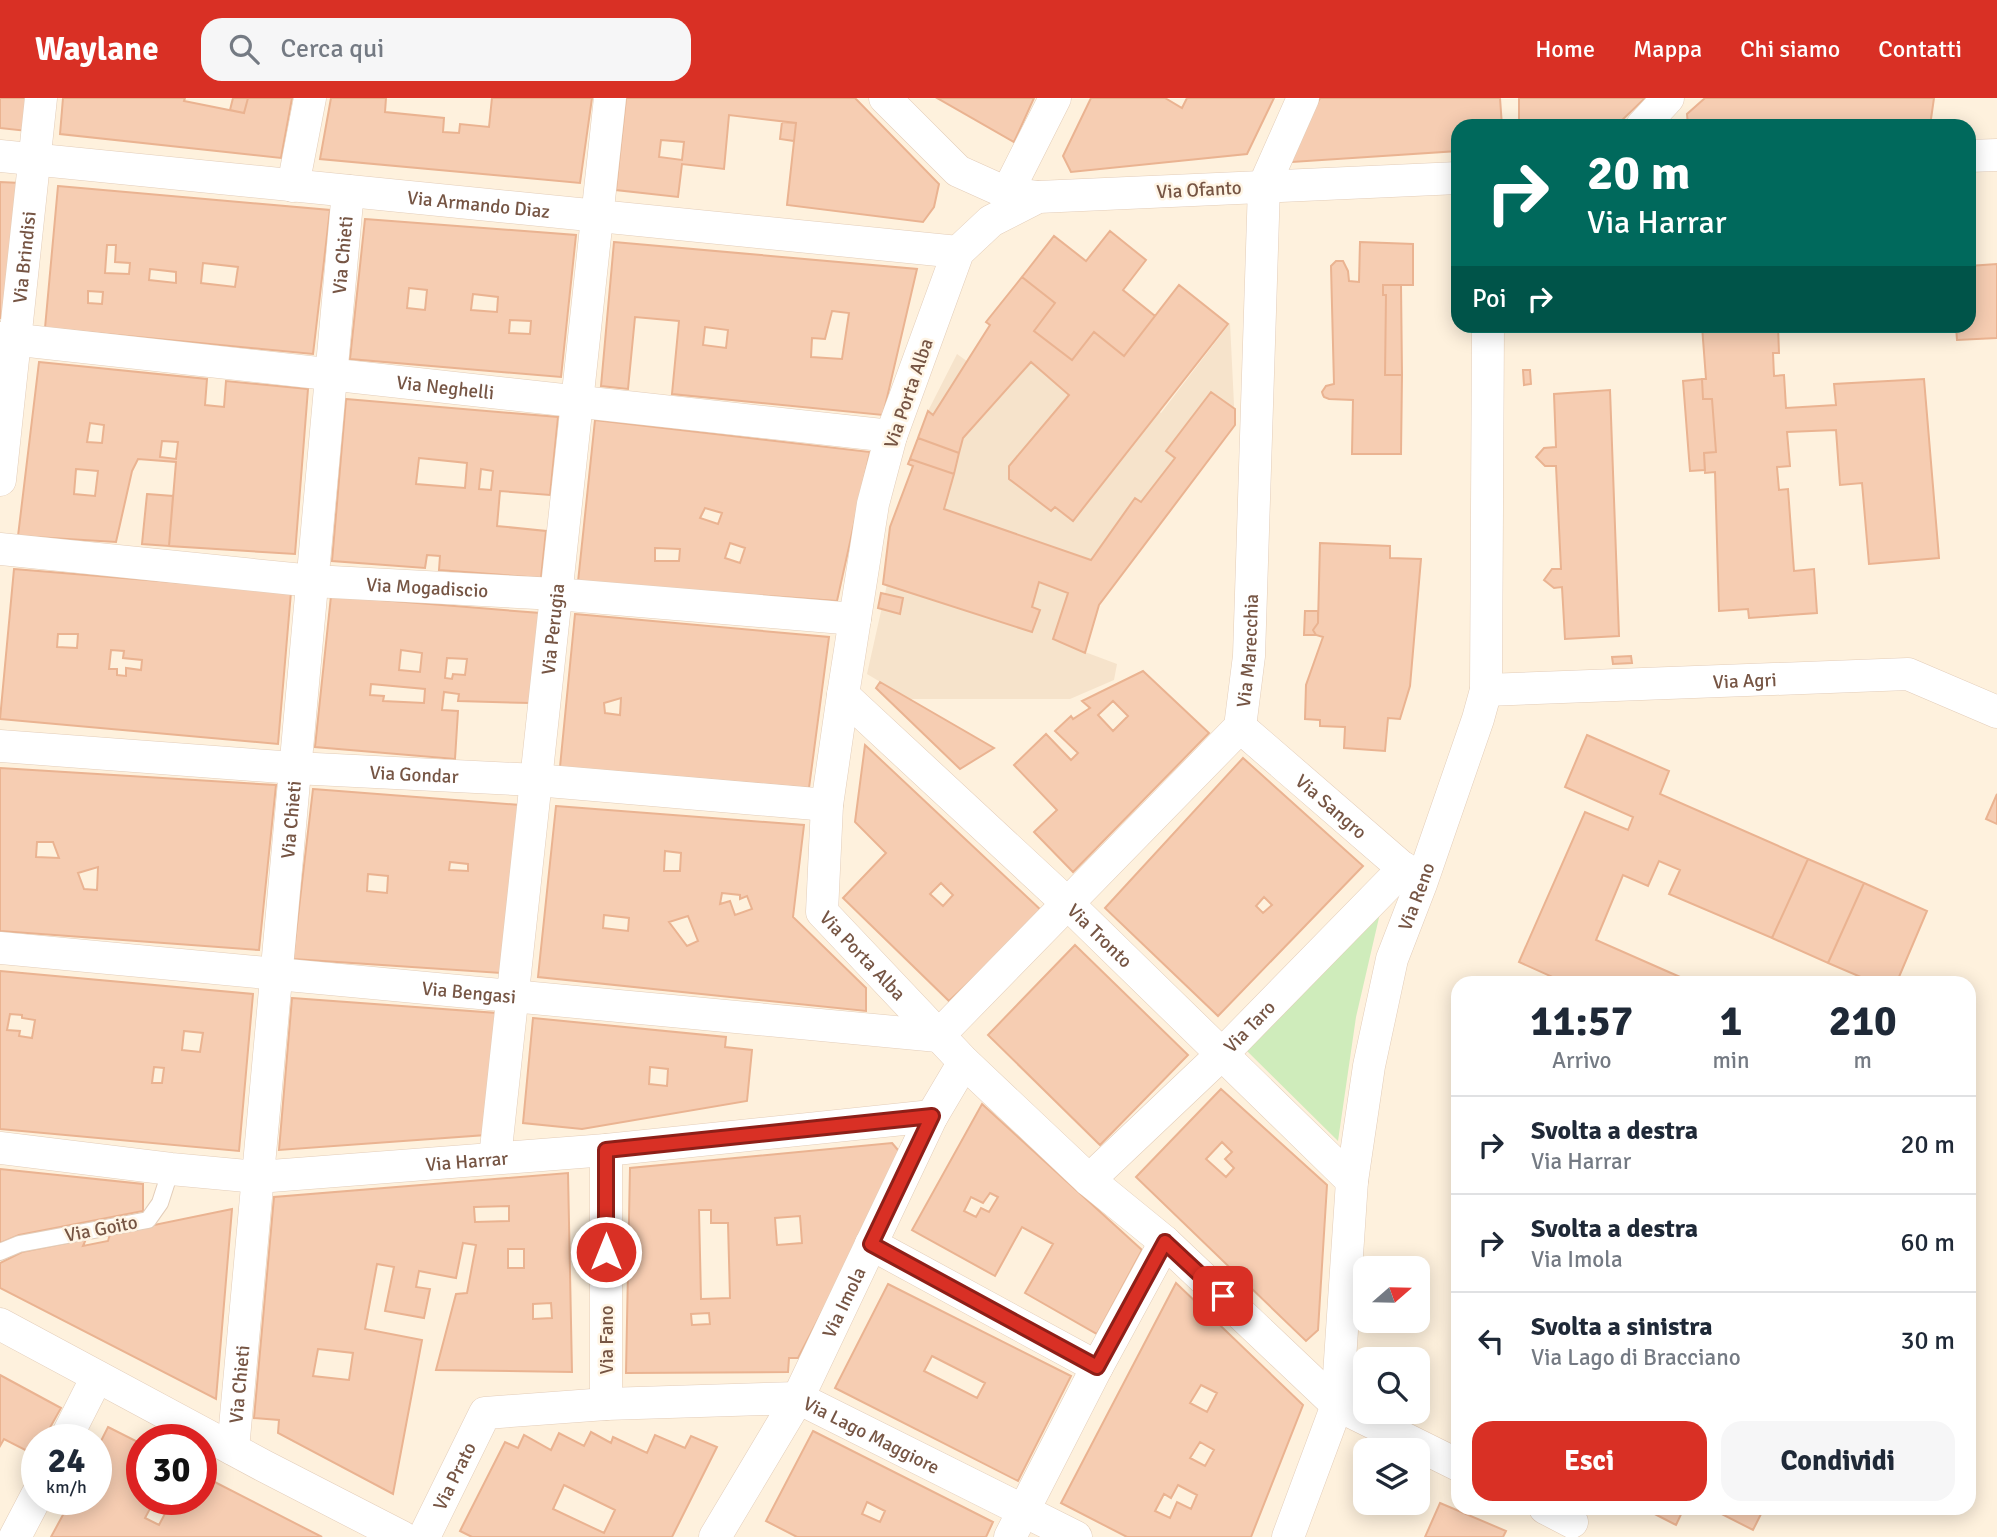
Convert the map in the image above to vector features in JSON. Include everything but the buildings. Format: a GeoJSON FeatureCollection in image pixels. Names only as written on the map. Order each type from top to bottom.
{"type":"FeatureCollection","features":[{"type":"Feature","properties":{"kind":"street","name":"Via Brindisi"},"geometry":{"type":"LineString","coordinates":[[0,480],[8,339],[35,160],[41,98]]}},
{"type":"Feature","properties":{"kind":"street"},"geometry":{"type":"LineString","coordinates":[[293,186],[310,98]]}},
{"type":"Feature","properties":{"kind":"street","name":"Via Perugia"},"geometry":{"type":"LineString","coordinates":[[495,1158],[610,98]]}},
{"type":"Feature","properties":{"kind":"street"},"geometry":{"type":"LineString","coordinates":[[885,98],[958,171],[1022,195],[1055,98]]}},
{"type":"Feature","properties":{"kind":"street"},"geometry":{"type":"LineString","coordinates":[[1264,186],[1303,98]]}},
{"type":"Feature","properties":{"kind":"street"},"geometry":{"type":"LineString","coordinates":[[1648,119],[1668,98]]}},
{"type":"Feature","properties":{"kind":"street"},"geometry":{"type":"LineString","coordinates":[[1976,156],[1997,155]]}},
{"type":"Feature","properties":{"kind":"street","name":"Via Armando Diaz"},"geometry":{"type":"LineString","coordinates":[[0,156],[958,252]]}},
{"type":"Feature","properties":{"kind":"street","name":"Via Ofanto"},"geometry":{"type":"LineString","coordinates":[[958,252],[1022,195],[1451,178]]}},
{"type":"Feature","properties":{"kind":"street","name":"Via Marecchia"},"geometry":{"type":"LineString","coordinates":[[939,1036],[1240,727],[1249,656],[1264,186]]}},
{"type":"Feature","properties":{"kind":"street","name":"Via Chieti"},"geometry":{"type":"LineString","coordinates":[[233,1449],[348,191]]}},
{"type":"Feature","properties":{"kind":"street","name":"Via Porta Alba"},"geometry":{"type":"LineString","coordinates":[[958,252],[891,436],[873,503],[827,805],[822,912],[964,1062],[1089,1180],[1165,1242],[1337,1405],[1451,1462]]}},
{"type":"Feature","properties":{"kind":"street","name":"Via Reno"},"geometry":{"type":"LineString","coordinates":[[1288,1537],[1337,1405],[1352,1181],[1369,1066],[1392,959],[1412,876],[1486,690],[1488,333]]}},
{"type":"Feature","properties":{"kind":"street","name":"Via Reno"},"geometry":{"type":"LineString","coordinates":[[1487,392],[1503,333]]}},
{"type":"Feature","properties":{"kind":"street","name":"Via Neghelli"},"geometry":{"type":"LineString","coordinates":[[8,339],[891,436]]}},
{"type":"Feature","properties":{"kind":"street","name":"Via Mogadiscio"},"geometry":{"type":"LineString","coordinates":[[0,549],[313,581],[556,594],[855,619]]}},
{"type":"Feature","properties":{"kind":"street","name":"Via Agri"},"geometry":{"type":"LineString","coordinates":[[1486,690],[1908,674],[1997,712]]}},
{"type":"Feature","properties":{"kind":"street","name":"Via Tronto"},"geometry":{"type":"LineString","coordinates":[[843,695],[1067,902],[1352,1181]]}},
{"type":"Feature","properties":{"kind":"street","name":"Via Sangro"},"geometry":{"type":"LineString","coordinates":[[1240,727],[1412,876]]}},
{"type":"Feature","properties":{"kind":"street","name":"Via Gondar"},"geometry":{"type":"LineString","coordinates":[[0,746],[295,768],[536,780],[827,805]]}},
{"type":"Feature","properties":{"kind":"street","name":"Via Taro"},"geometry":{"type":"LineString","coordinates":[[1089,1180],[1412,876]]}},
{"type":"Feature","properties":{"kind":"street","name":"Via Bengasi"},"geometry":{"type":"LineString","coordinates":[[0,948],[939,1036]]}},
{"type":"Feature","properties":{"kind":"street","name":"Via Imola"},"geometry":{"type":"LineString","coordinates":[[721,1535],[798,1398],[932,1116],[964,1062]]}},
{"type":"Feature","properties":{"kind":"street","name":"Via Harrar"},"geometry":{"type":"LineString","coordinates":[[0,1148],[171,1170],[258,1177],[606,1150],[932,1116]]}},
{"type":"Feature","properties":{"kind":"street","name":"Via Fano"},"geometry":{"type":"LineString","coordinates":[[606,1150],[606,1404]]}},
{"type":"Feature","properties":{"kind":"street"},"geometry":{"type":"LineString","coordinates":[[1017,1524],[1097,1367],[1165,1242]]}},
{"type":"Feature","properties":{"kind":"street"},"geometry":{"type":"LineString","coordinates":[[871,1244],[1097,1367]]}},
{"type":"Feature","properties":{"kind":"street"},"geometry":{"type":"LineString","coordinates":[[0,1324],[387,1534]]}},
{"type":"Feature","properties":{"kind":"street"},"geometry":{"type":"LineString","coordinates":[[73,1424],[97,1377]]}},
{"type":"Feature","properties":{"kind":"street","name":"Via Lago Maggiore"},"geometry":{"type":"LineString","coordinates":[[485,1413],[606,1404],[798,1398],[1017,1524],[1076,1537]]}},
{"type":"Feature","properties":{"kind":"street","name":"Via Prato"},"geometry":{"type":"LineString","coordinates":[[424,1537],[485,1413]]}},
{"type":"Feature","properties":{"kind":"street"},"geometry":{"type":"LineString","coordinates":[[15,1537],[27,1515]]}},
{"type":"Feature","properties":{"kind":"lane","name":"Via Goito"},"geometry":{"type":"LineString","coordinates":[[0,1252],[19,1244],[148,1220],[160,1203],[171,1170]]}},
{"type":"Feature","properties":{"kind":"shaded area"},"geometry":{"type":"Polygon","coordinates":[[[1230,323],[1235,425],[1099,605],[1085,652],[1117,664],[1114,680],[1070,699],[909,699],[867,674],[888,580],[894,527],[912,466],[908,464],[928,411],[957,354],[1006,389],[1030,361],[1108,370],[1161,413],[1230,323]]]}},
{"type":"Feature","properties":{"kind":"green space"},"geometry":{"type":"Polygon","coordinates":[[[1381,909],[1356,1017],[1338,1141],[1246,1050],[1381,909]]]}},
{"type":"Feature","properties":{"kind":"route"},"geometry":{"type":"LineString","coordinates":[[606,1252],[606,1150],[932,1116],[871,1244],[1097,1367],[1165,1242],[1223,1296]]}}]}
